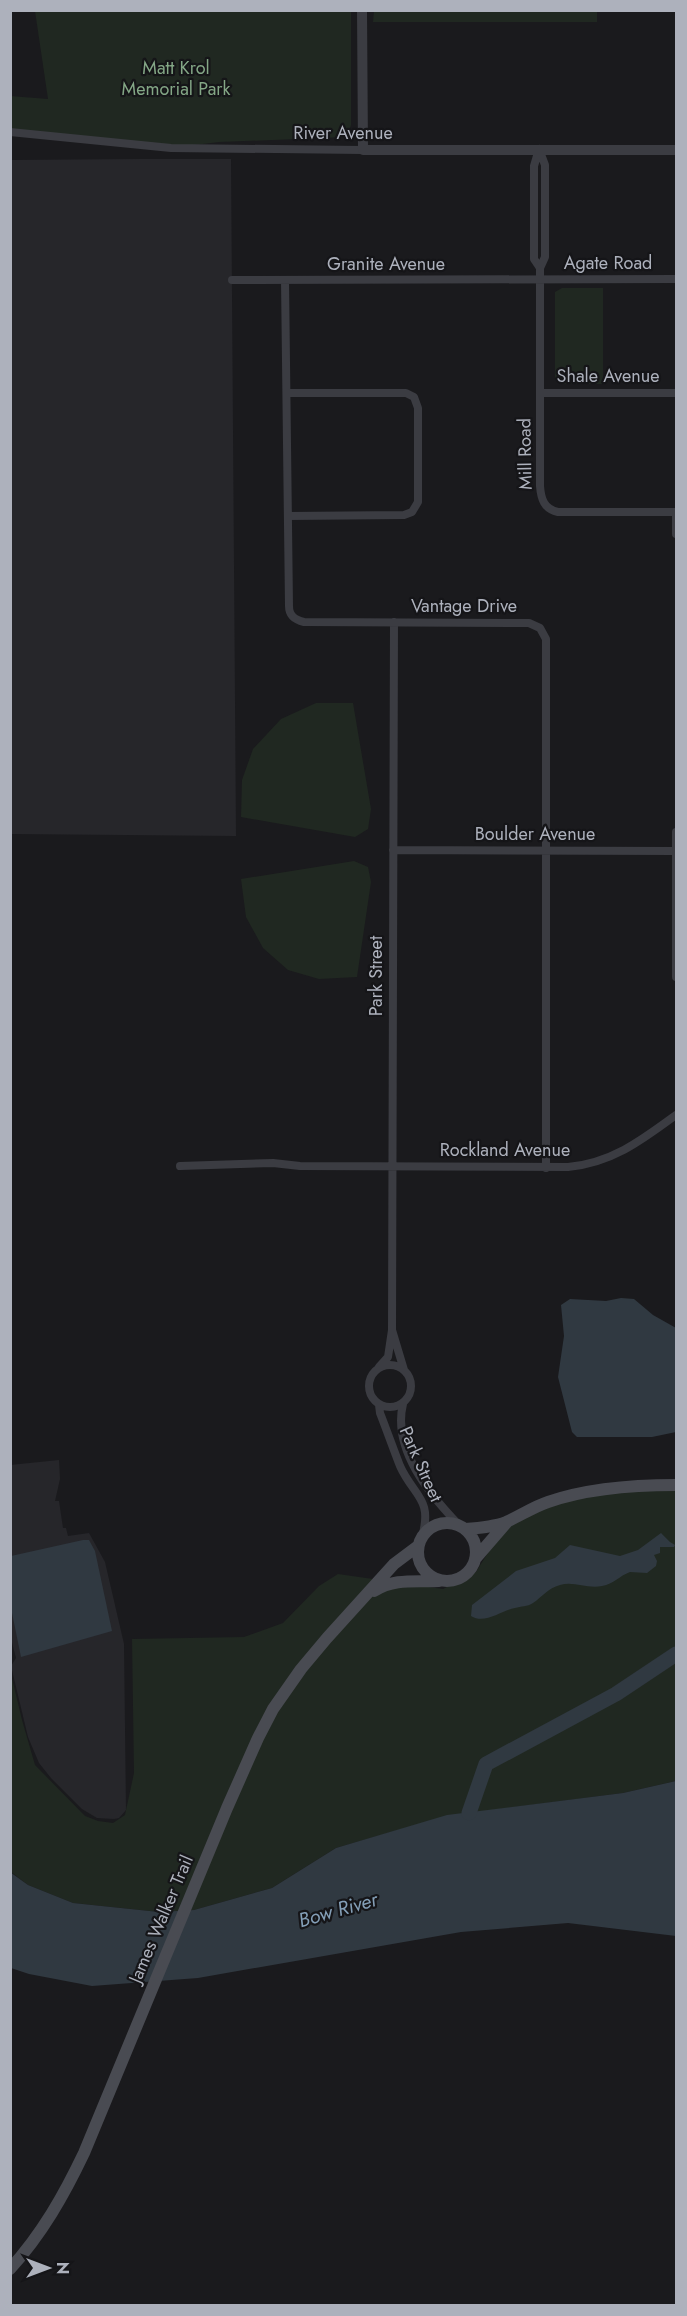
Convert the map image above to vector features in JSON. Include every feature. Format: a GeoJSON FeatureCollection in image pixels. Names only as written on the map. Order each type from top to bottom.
{"type":"FeatureCollection","features":[{"type":"Feature","properties":{"kind":"main road"},"geometry":{"type":"LineString","coordinates":[[507,1522],[483,1528],[462,1527],[446,1523],[436,1525],[420,1542],[421,1565],[433,1578],[443,1581],[460,1578],[472,1567],[475,1559],[507,1522],[525,1510],[586,1493],[632,1486],[676,1485]]}},
{"type":"Feature","properties":{"kind":"main road"},"geometry":{"type":"LineString","coordinates":[[462,1527],[473,1541],[475,1559]]}},
{"type":"Feature","properties":{"kind":"main road","name":"James Walker Trail"},"geometry":{"type":"LineString","coordinates":[[10,2269],[30,2247],[65,2192],[84,2153],[258,1738],[289,1685],[320,1646],[394,1564],[420,1542]]}},
{"type":"Feature","properties":{"kind":"main road","name":"James Walker Trail"},"geometry":{"type":"LineString","coordinates":[[366,1597],[385,1585],[400,1581],[443,1581]]}},
{"type":"Feature","properties":{"kind":"street"},"geometry":{"type":"LineString","coordinates":[[362,10],[363,150]]}},
{"type":"Feature","properties":{"kind":"street","name":"River Avenue"},"geometry":{"type":"LineString","coordinates":[[10,132],[171,148],[676,150]]}},
{"type":"Feature","properties":{"kind":"street","name":"Mill Road"},"geometry":{"type":"LineString","coordinates":[[539,149],[534,166],[534,260],[540,268],[540,486],[543,502],[547,507],[558,512],[676,512]]}},
{"type":"Feature","properties":{"kind":"street","name":"Agate Road"},"geometry":{"type":"LineString","coordinates":[[540,280],[676,279]]}},
{"type":"Feature","properties":{"kind":"street","name":"Granite Avenue"},"geometry":{"type":"LineString","coordinates":[[232,280],[540,280]]}},
{"type":"Feature","properties":{"kind":"street","name":"Vantage Drive"},"geometry":{"type":"LineString","coordinates":[[285,280],[289,606],[293,618],[304,622],[529,623],[536,625],[544,632],[548,647],[546,1168]]}},
{"type":"Feature","properties":{"kind":"street"},"geometry":{"type":"LineString","coordinates":[[287,393],[406,393],[414,397],[418,408],[418,502],[412,512],[404,515],[288,516]]}},
{"type":"Feature","properties":{"kind":"street","name":"Shale Avenue"},"geometry":{"type":"LineString","coordinates":[[540,393],[676,393]]}},
{"type":"Feature","properties":{"kind":"street"},"geometry":{"type":"LineString","coordinates":[[676,512],[676,534]]}},
{"type":"Feature","properties":{"kind":"street","name":"Park Street"},"geometry":{"type":"LineString","coordinates":[[378,1368],[387,1357],[392,1330],[394,622]]}},
{"type":"Feature","properties":{"kind":"street"},"geometry":{"type":"LineString","coordinates":[[676,832],[676,977]]}},
{"type":"Feature","properties":{"kind":"street","name":"Boulder Avenue"},"geometry":{"type":"LineString","coordinates":[[393,850],[676,851]]}},
{"type":"Feature","properties":{"kind":"street","name":"Rockland Avenue"},"geometry":{"type":"LineString","coordinates":[[180,1166],[273,1163],[294,1166],[391,1167],[546,1168],[576,1166],[615,1156],[641,1141],[676,1115]]}},
{"type":"Feature","properties":{"kind":"street","name":"Park Street"},"geometry":{"type":"LineString","coordinates":[[392,1330],[404,1370]]}},
{"type":"Feature","properties":{"kind":"street"},"geometry":{"type":"LineString","coordinates":[[393,1365],[404,1370],[411,1381],[409,1396],[403,1404],[391,1408],[379,1405],[371,1397],[369,1379],[378,1368],[393,1365]]}},
{"type":"Feature","properties":{"kind":"street","name":"Park Street"},"geometry":{"type":"LineString","coordinates":[[403,1404],[399,1422],[400,1431],[411,1460],[425,1484],[462,1527]]}},
{"type":"Feature","properties":{"kind":"street","name":"Park Street"},"geometry":{"type":"LineString","coordinates":[[379,1405],[400,1465],[424,1507],[426,1519],[420,1542]]}},
{"type":"Feature","properties":{"kind":"shaded area"},"geometry":{"type":"Polygon","coordinates":[[[231,159],[236,836],[11,834],[10,160],[231,159]]]}},
{"type":"Feature","properties":{"kind":"shaded area"},"geometry":{"type":"Polygon","coordinates":[[[59,1460],[60,1479],[55,1501],[59,1501],[63,1528],[66,1528],[68,1536],[89,1533],[105,1562],[124,1644],[126,1810],[119,1818],[114,1819],[97,1818],[82,1809],[39,1763],[28,1737],[11,1666],[16,1658],[10,1635],[10,1465],[59,1460]]]}},
{"type":"Feature","properties":{"kind":"green space","name":"Matt Krol Memorial Park"},"geometry":{"type":"Polygon","coordinates":[[[35,11],[351,11],[351,125],[347,137],[219,142],[171,148],[11,132],[10,96],[48,99],[35,11]]]}},
{"type":"Feature","properties":{"kind":"green space"},"geometry":{"type":"Polygon","coordinates":[[[374,11],[597,11],[597,22],[373,22],[374,11]]]}},
{"type":"Feature","properties":{"kind":"green space"},"geometry":{"type":"Polygon","coordinates":[[[562,288],[603,288],[603,384],[564,384],[555,380],[555,292],[562,288]]]}},
{"type":"Feature","properties":{"kind":"green space"},"geometry":{"type":"Polygon","coordinates":[[[316,703],[353,703],[371,809],[368,829],[355,837],[241,817],[242,780],[253,749],[281,719],[316,703]]]}},
{"type":"Feature","properties":{"kind":"green space"},"geometry":{"type":"Polygon","coordinates":[[[354,861],[368,867],[371,882],[357,977],[319,979],[288,970],[263,948],[246,917],[241,879],[354,861]]]}},
{"type":"Feature","properties":{"kind":"green space"},"geometry":{"type":"Polygon","coordinates":[[[676,1485],[676,1781],[623,1793],[447,1816],[336,1848],[272,1888],[194,1910],[159,1912],[73,1903],[28,1885],[11,1872],[10,1670],[35,1765],[85,1816],[113,1823],[125,1815],[134,1773],[132,1639],[244,1637],[283,1623],[319,1586],[338,1574],[443,1589],[476,1572],[507,1522],[549,1502],[676,1485]]]}},
{"type":"Feature","properties":{"kind":"water"},"geometry":{"type":"Polygon","coordinates":[[[621,1298],[634,1299],[653,1315],[676,1328],[676,1432],[652,1437],[577,1437],[572,1432],[558,1377],[564,1336],[561,1305],[570,1299],[606,1301],[621,1298]]]}},
{"type":"Feature","properties":{"kind":"water"},"geometry":{"type":"Polygon","coordinates":[[[661,1533],[675,1545],[674,1547],[660,1547],[660,1553],[654,1555],[657,1561],[656,1566],[647,1573],[630,1572],[602,1586],[560,1585],[528,1605],[488,1618],[471,1616],[472,1605],[516,1571],[555,1558],[570,1545],[620,1556],[638,1550],[661,1533]]]}},
{"type":"Feature","properties":{"kind":"water"},"geometry":{"type":"Polygon","coordinates":[[[89,1540],[95,1551],[112,1631],[21,1657],[11,1608],[11,1556],[89,1540]]]}},
{"type":"Feature","properties":{"kind":"water","name":"Bow River"},"geometry":{"type":"Polygon","coordinates":[[[676,1781],[676,1936],[568,1923],[461,1932],[198,1978],[92,1986],[29,1974],[11,1968],[10,1872],[28,1885],[73,1903],[159,1912],[194,1910],[272,1888],[336,1848],[447,1815],[623,1793],[676,1781]]]}},
{"type":"Feature","properties":{"kind":"waterway"},"geometry":{"type":"LineString","coordinates":[[469,1813],[486,1764],[616,1694],[676,1654]]}}]}
